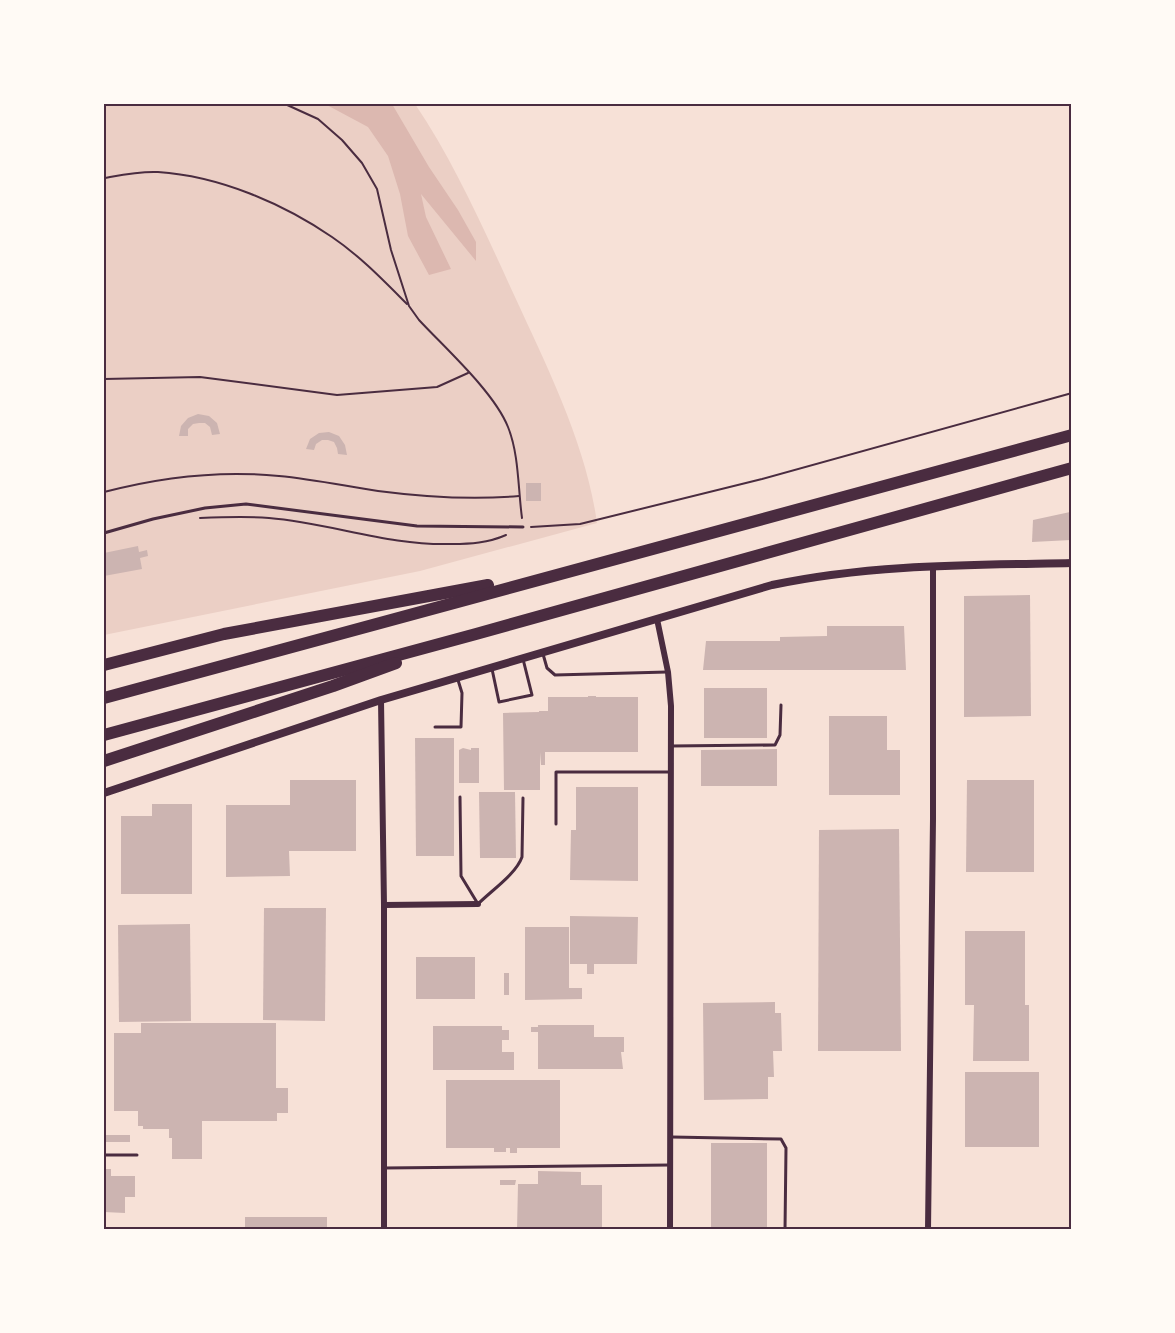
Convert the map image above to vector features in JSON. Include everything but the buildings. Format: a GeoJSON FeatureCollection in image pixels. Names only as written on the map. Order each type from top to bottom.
{"type":"FeatureCollection","features":[{"type":"Feature","properties":{"kind":"highway"},"geometry":{"type":"LineString","coordinates":[[104,698],[1071,435]]}},
{"type":"Feature","properties":{"kind":"highway"},"geometry":{"type":"LineString","coordinates":[[104,735],[1071,468]]}},
{"type":"Feature","properties":{"kind":"highway"},"geometry":{"type":"LineString","coordinates":[[104,664],[270,625],[584,566]]}},
{"type":"Feature","properties":{"kind":"highway"},"geometry":{"type":"LineString","coordinates":[[105,761],[333,686],[476,634]]}},
{"type":"Feature","properties":{"kind":"street"},"geometry":{"type":"LineString","coordinates":[[104,793],[381,700],[772,585],[816,575],[873,569],[1071,563]]}},
{"type":"Feature","properties":{"kind":"street"},"geometry":{"type":"LineString","coordinates":[[928,1230],[933,842],[933,566]]}},
{"type":"Feature","properties":{"kind":"street"},"geometry":{"type":"LineString","coordinates":[[657,619],[668,672],[671,706],[670,1230]]}},
{"type":"Feature","properties":{"kind":"street"},"geometry":{"type":"LineString","coordinates":[[381,700],[384,905],[384,1230]]}},
{"type":"Feature","properties":{"kind":"street"},"geometry":{"type":"LineString","coordinates":[[384,905],[478,904]]}},
{"type":"Feature","properties":{"kind":"lane"},"geometry":{"type":"LineString","coordinates":[[104,533],[205,507],[246,504],[417,526],[524,527]]}},
{"type":"Feature","properties":{"kind":"lane"},"geometry":{"type":"LineString","coordinates":[[542,653],[547,668],[555,675],[668,672]]}},
{"type":"Feature","properties":{"kind":"lane"},"geometry":{"type":"LineString","coordinates":[[491,668],[499,702],[532,695],[523,658]]}},
{"type":"Feature","properties":{"kind":"lane"},"geometry":{"type":"LineString","coordinates":[[435,727],[461,727],[462,693],[458,678]]}},
{"type":"Feature","properties":{"kind":"lane"},"geometry":{"type":"LineString","coordinates":[[671,746],[775,745],[780,735],[781,705]]}},
{"type":"Feature","properties":{"kind":"lane"},"geometry":{"type":"LineString","coordinates":[[556,824],[556,772],[671,772]]}},
{"type":"Feature","properties":{"kind":"lane"},"geometry":{"type":"LineString","coordinates":[[460,797],[461,876],[478,904],[514,872],[520,862],[523,798]]}},
{"type":"Feature","properties":{"kind":"lane"},"geometry":{"type":"LineString","coordinates":[[670,1137],[781,1139],[786,1148],[785,1230]]}},
{"type":"Feature","properties":{"kind":"lane"},"geometry":{"type":"LineString","coordinates":[[104,1155],[137,1155]]}},
{"type":"Feature","properties":{"kind":"lane"},"geometry":{"type":"LineString","coordinates":[[384,1167],[670,1166]]}},
{"type":"Feature","properties":{"kind":"path"},"geometry":{"type":"LineString","coordinates":[[285,104],[318,119],[342,140],[362,163],[377,189],[385,229],[409,306]]}},
{"type":"Feature","properties":{"kind":"path"},"geometry":{"type":"LineString","coordinates":[[104,178],[158,172],[204,179],[237,189],[306,220],[333,238],[376,274],[409,306],[419,320],[497,404],[508,428],[524,527]]}},
{"type":"Feature","properties":{"kind":"path"},"geometry":{"type":"LineString","coordinates":[[104,379],[200,377],[337,395],[437,387],[468,373]]}},
{"type":"Feature","properties":{"kind":"path"},"geometry":{"type":"LineString","coordinates":[[200,518],[270,518],[395,542],[470,544],[494,540],[524,527],[580,524],[762,479],[1071,393]]}},
{"type":"Feature","properties":{"kind":"path"},"geometry":{"type":"LineString","coordinates":[[104,492],[170,477],[206,474],[261,474],[415,495],[490,499],[519,496]]}},
{"type":"Feature","properties":{"kind":"shaded area"},"geometry":{"type":"Polygon","coordinates":[[[104,104],[415,104],[469,198],[553,379],[584,464],[597,523],[420,571],[104,635],[104,104]]]}},
{"type":"Feature","properties":{"kind":"shaded area"},"geometry":{"type":"Polygon","coordinates":[[[325,104],[392,104],[476,242],[476,261],[421,194],[426,217],[451,269],[429,275],[408,236],[400,194],[388,156],[368,127],[325,104]]]}}]}
